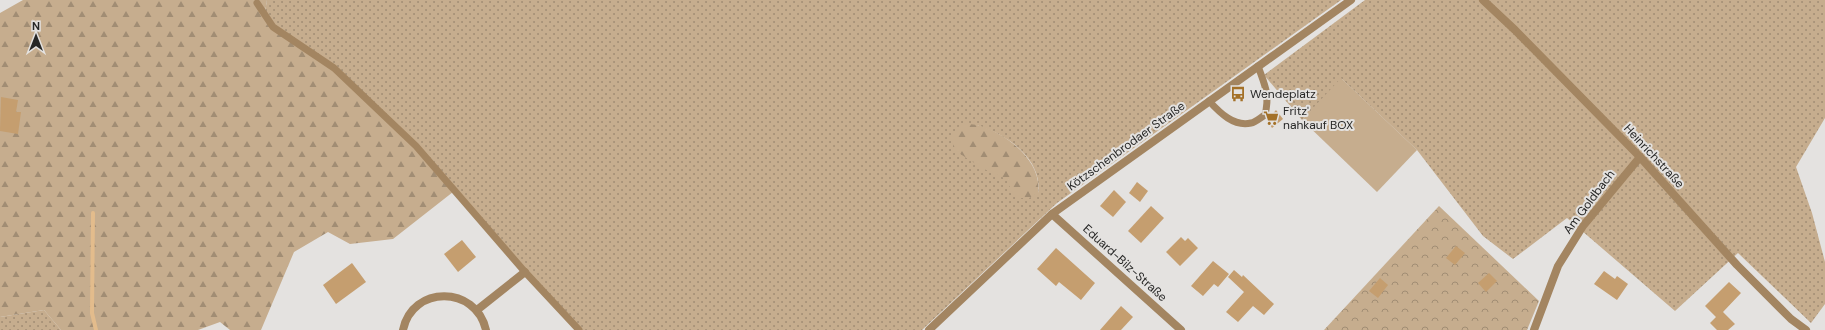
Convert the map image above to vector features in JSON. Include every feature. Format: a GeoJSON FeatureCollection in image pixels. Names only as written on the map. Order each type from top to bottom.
{"type":"FeatureCollection","features":[{"type":"Feature","properties":{"kind":"street","name":"Kötzschenbrodaer Straße"},"geometry":{"type":"LineString","coordinates":[[929,330],[1052,214],[1351,0]]}},
{"type":"Feature","properties":{"kind":"street","name":"Heinrichstraße"},"geometry":{"type":"LineString","coordinates":[[1483,0],[1640,157],[1737,265],[1791,319],[1806,330]]}},
{"type":"Feature","properties":{"kind":"street","name":"Am Goldbach"},"geometry":{"type":"LineString","coordinates":[[1534,330],[1558,266],[1583,226],[1640,157]]}},
{"type":"Feature","properties":{"kind":"street","name":"Eduard-Bilz-Straße"},"geometry":{"type":"LineString","coordinates":[[1052,214],[1181,330]]}},
{"type":"Feature","properties":{"kind":"street"},"geometry":{"type":"LineString","coordinates":[[477,310],[525,272]]}},
{"type":"Feature","properties":{"kind":"street"},"geometry":{"type":"LineString","coordinates":[[403,330],[404,323],[412,310],[423,301],[437,296],[452,296],[465,301],[477,310],[484,322],[486,330]]}},
{"type":"Feature","properties":{"kind":"lane"},"geometry":{"type":"LineString","coordinates":[[257,3],[274,27],[334,68],[416,146],[525,272],[579,330]]}},
{"type":"Feature","properties":{"kind":"lane"},"geometry":{"type":"LineString","coordinates":[[1209,101],[1224,116],[1238,123],[1252,123],[1265,115],[1268,101],[1266,87],[1258,66]]}},
{"type":"Feature","properties":{"kind":"green space"},"geometry":{"type":"Polygon","coordinates":[[[23,0],[267,0],[265,12],[273,27],[334,68],[416,146],[453,192],[393,239],[350,244],[328,232],[294,252],[261,330],[230,330],[220,322],[198,330],[61,330],[44,310],[0,317],[0,13],[23,0]]]}},
{"type":"Feature","properties":{"kind":"green space"},"geometry":{"type":"Polygon","coordinates":[[[267,0],[1341,0],[1057,203],[922,330],[579,330],[453,192],[273,27],[265,12],[267,0]],[[977,125],[1009,180],[1009,185],[1038,193],[1039,184],[1037,176],[1025,154],[1002,136],[977,125]]]}},
{"type":"Feature","properties":{"kind":"green space"},"geometry":{"type":"Polygon","coordinates":[[[1365,0],[1825,0],[1825,118],[1796,167],[1812,213],[1825,262],[1825,304],[1811,323],[1738,253],[1675,311],[1567,218],[1513,259],[1483,236],[1417,150],[1342,79],[1302,120],[1264,75],[1365,0]]]}},
{"type":"Feature","properties":{"kind":"green space"},"geometry":{"type":"Polygon","coordinates":[[[1341,78],[1417,150],[1377,192],[1302,120],[1341,78]]]}},
{"type":"Feature","properties":{"kind":"green space"},"geometry":{"type":"Polygon","coordinates":[[[961,123],[977,125],[999,134],[1020,150],[1035,170],[1038,181],[1038,193],[1029,198],[1016,198],[1009,185],[1009,180],[984,169],[954,150],[952,138],[961,123]]]}},
{"type":"Feature","properties":{"kind":"green space"},"geometry":{"type":"Polygon","coordinates":[[[1439,206],[1539,301],[1527,330],[1324,330],[1439,206]]]}},
{"type":"Feature","properties":{"kind":"green space"},"geometry":{"type":"Polygon","coordinates":[[[44,310],[61,330],[0,330],[0,317],[44,310]]]}},
{"type":"Feature","properties":{"kind":"building"},"geometry":{"type":"Polygon","coordinates":[[[1,97],[18,100],[16,112],[21,112],[18,134],[0,131],[1,97]]]}},
{"type":"Feature","properties":{"kind":"building"},"geometry":{"type":"Polygon","coordinates":[[[1276,110],[1283,119],[1272,128],[1267,120],[1276,110]]]}},
{"type":"Feature","properties":{"kind":"building"},"geometry":{"type":"Polygon","coordinates":[[[1137,182],[1148,191],[1140,202],[1129,193],[1137,182]]]}},
{"type":"Feature","properties":{"kind":"building"},"geometry":{"type":"Polygon","coordinates":[[[1114,190],[1126,202],[1113,217],[1100,206],[1114,190]]]}},
{"type":"Feature","properties":{"kind":"building"},"geometry":{"type":"Polygon","coordinates":[[[1151,206],[1164,218],[1141,243],[1128,231],[1151,206]]]}},
{"type":"Feature","properties":{"kind":"building"},"geometry":{"type":"Polygon","coordinates":[[[1181,237],[1185,241],[1188,238],[1198,248],[1180,266],[1166,252],[1181,237]]]}},
{"type":"Feature","properties":{"kind":"building"},"geometry":{"type":"Polygon","coordinates":[[[462,240],[476,257],[458,272],[444,254],[462,240]]]}},
{"type":"Feature","properties":{"kind":"building"},"geometry":{"type":"Polygon","coordinates":[[[1456,246],[1465,253],[1455,265],[1446,258],[1456,246]]]}},
{"type":"Feature","properties":{"kind":"building"},"geometry":{"type":"Polygon","coordinates":[[[1056,248],[1095,283],[1081,300],[1059,282],[1056,286],[1037,269],[1056,248]]]}},
{"type":"Feature","properties":{"kind":"building"},"geometry":{"type":"Polygon","coordinates":[[[1213,261],[1229,274],[1218,287],[1214,284],[1203,296],[1191,286],[1213,261]]]}},
{"type":"Feature","properties":{"kind":"building"},"geometry":{"type":"Polygon","coordinates":[[[352,263],[366,282],[336,304],[323,285],[352,263]]]}},
{"type":"Feature","properties":{"kind":"building"},"geometry":{"type":"Polygon","coordinates":[[[1234,270],[1242,277],[1243,275],[1274,304],[1264,315],[1253,306],[1238,322],[1226,312],[1244,292],[1228,277],[1234,270]]]}},
{"type":"Feature","properties":{"kind":"building"},"geometry":{"type":"Polygon","coordinates":[[[1604,271],[1615,279],[1617,276],[1628,284],[1617,300],[1594,284],[1604,271]]]}},
{"type":"Feature","properties":{"kind":"building"},"geometry":{"type":"Polygon","coordinates":[[[1489,273],[1497,281],[1486,292],[1478,283],[1489,273]]]}},
{"type":"Feature","properties":{"kind":"building"},"geometry":{"type":"Polygon","coordinates":[[[1380,278],[1388,285],[1378,298],[1369,291],[1380,278]]]}},
{"type":"Feature","properties":{"kind":"building"},"geometry":{"type":"Polygon","coordinates":[[[1729,282],[1741,293],[1723,312],[1735,324],[1728,330],[1717,330],[1710,323],[1716,317],[1705,306],[1729,282]]]}},
{"type":"Feature","properties":{"kind":"building"},"geometry":{"type":"Polygon","coordinates":[[[1121,306],[1133,317],[1121,330],[1100,330],[1121,306]]]}},
{"type":"Feature","properties":{"kind":"waterway"},"geometry":{"type":"LineString","coordinates":[[93,213],[92,313],[96,330]]}},
{"type":"Feature","properties":{"kind":"place","name":"Wendeplatz"},"geometry":{"type":"Point","coordinates":[1238,94]}},
{"type":"Feature","properties":{"kind":"place","name":"Fritz' nahkauf BOX"},"geometry":{"type":"Point","coordinates":[1271,118]}}]}
